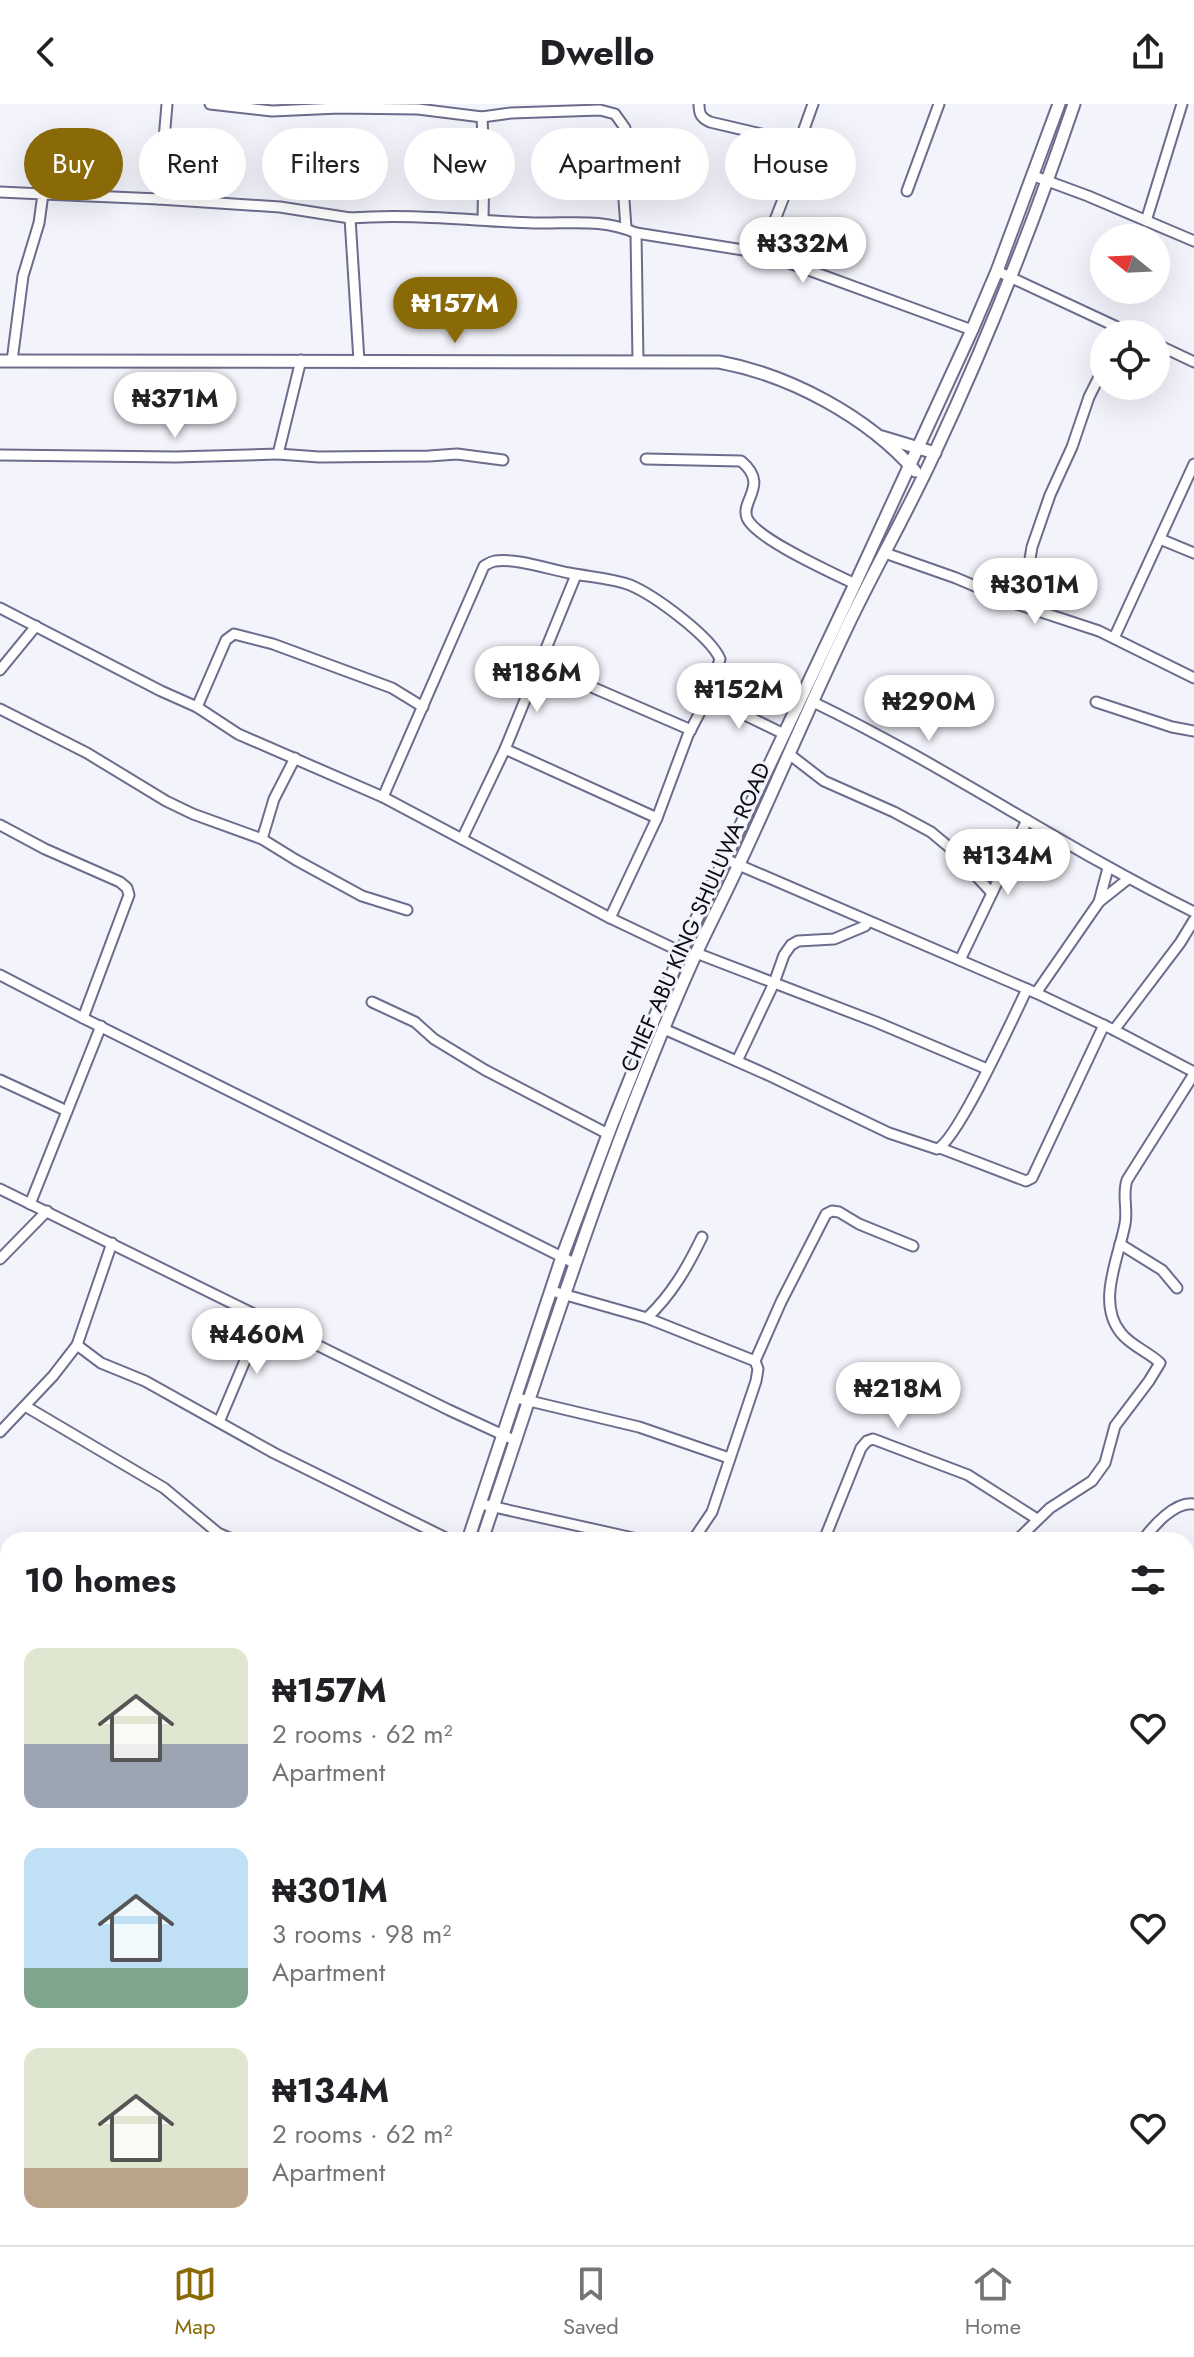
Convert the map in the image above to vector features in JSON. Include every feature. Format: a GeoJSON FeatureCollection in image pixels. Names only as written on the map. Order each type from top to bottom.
{"type":"FeatureCollection","features":[{"type":"Feature","properties":{"kind":"street"},"geometry":{"type":"LineString","coordinates":[[165,128],[167,104]]}},
{"type":"Feature","properties":{"kind":"street"},"geometry":{"type":"LineString","coordinates":[[210,104],[272,111],[306,107],[418,107],[482,117],[600,110],[615,114],[625,128],[623,186],[626,228]]}},
{"type":"Feature","properties":{"kind":"street"},"geometry":{"type":"LineString","coordinates":[[699,104],[700,115],[704,119],[735,128]]}},
{"type":"Feature","properties":{"kind":"street"},"geometry":{"type":"LineString","coordinates":[[804,128],[813,104]]}},
{"type":"Feature","properties":{"kind":"street"},"geometry":{"type":"LineString","coordinates":[[907,191],[939,104]]}},
{"type":"Feature","properties":{"kind":"street"},"geometry":{"type":"LineString","coordinates":[[755,1361],[647,1318],[558,1293],[562,1257],[681,952],[972,330],[1034,176],[1059,104]]}},
{"type":"Feature","properties":{"kind":"street","name":"CHIEF ABU KING SHULUWA ROAD"},"geometry":{"type":"LineString","coordinates":[[483,1532],[487,1505],[558,1293],[574,1263],[664,1029],[857,607],[935,453],[1010,277],[1074,104]]}},
{"type":"Feature","properties":{"kind":"street"},"geometry":{"type":"LineString","coordinates":[[1146,221],[1182,104]]}},
{"type":"Feature","properties":{"kind":"street"},"geometry":{"type":"LineString","coordinates":[[482,117],[483,219]]}},
{"type":"Feature","properties":{"kind":"street"},"geometry":{"type":"LineString","coordinates":[[1034,176],[1194,241]]}},
{"type":"Feature","properties":{"kind":"street"},"geometry":{"type":"LineString","coordinates":[[0,192],[24,193]]}},
{"type":"Feature","properties":{"kind":"street"},"geometry":{"type":"LineString","coordinates":[[42,200],[6,361],[719,362],[755,370],[810,392],[898,447],[935,453]]}},
{"type":"Feature","properties":{"kind":"street"},"geometry":{"type":"LineString","coordinates":[[174,200],[280,207],[350,218],[402,216],[535,223],[600,222],[636,233],[762,253],[972,330]]}},
{"type":"Feature","properties":{"kind":"street"},"geometry":{"type":"LineString","coordinates":[[762,253],[783,200]]}},
{"type":"Feature","properties":{"kind":"street"},"geometry":{"type":"LineString","coordinates":[[350,218],[359,361]]}},
{"type":"Feature","properties":{"kind":"street"},"geometry":{"type":"LineString","coordinates":[[636,233],[638,361]]}},
{"type":"Feature","properties":{"kind":"street"},"geometry":{"type":"LineString","coordinates":[[997,271],[1099,320]]}},
{"type":"Feature","properties":{"kind":"street"},"geometry":{"type":"LineString","coordinates":[[1170,351],[1194,362]]}},
{"type":"Feature","properties":{"kind":"street"},"geometry":{"type":"LineString","coordinates":[[278,454],[301,360]]}},
{"type":"Feature","properties":{"kind":"street"},"geometry":{"type":"LineString","coordinates":[[1017,604],[1050,495],[1072,447],[1090,395]]}},
{"type":"Feature","properties":{"kind":"street"},"geometry":{"type":"LineString","coordinates":[[898,447],[925,434]]}},
{"type":"Feature","properties":{"kind":"street"},"geometry":{"type":"LineString","coordinates":[[898,447],[921,480]]}},
{"type":"Feature","properties":{"kind":"street"},"geometry":{"type":"LineString","coordinates":[[898,447],[898,491]]}},
{"type":"Feature","properties":{"kind":"street"},"geometry":{"type":"LineString","coordinates":[[0,455],[176,457],[278,454],[319,457],[457,454],[503,460]]}},
{"type":"Feature","properties":{"kind":"street"},"geometry":{"type":"LineString","coordinates":[[646,459],[741,461],[753,476],[754,490],[746,512],[756,529],[855,584]]}},
{"type":"Feature","properties":{"kind":"street"},"geometry":{"type":"LineString","coordinates":[[1114,638],[1194,464]]}},
{"type":"Feature","properties":{"kind":"street"},"geometry":{"type":"LineString","coordinates":[[1160,539],[1194,553]]}},
{"type":"Feature","properties":{"kind":"street"},"geometry":{"type":"LineString","coordinates":[[885,553],[1114,638],[1194,678]]}},
{"type":"Feature","properties":{"kind":"street"},"geometry":{"type":"LineString","coordinates":[[383,797],[484,566],[492,561],[501,561],[628,585],[640,590],[661,603],[714,647],[720,659],[708,697],[691,730],[657,818],[610,918]]}},
{"type":"Feature","properties":{"kind":"street"},"geometry":{"type":"LineString","coordinates":[[462,839],[505,749],[576,575]]}},
{"type":"Feature","properties":{"kind":"street"},"geometry":{"type":"LineString","coordinates":[[0,608],[197,707],[238,734],[383,797],[610,918],[681,952],[774,983],[987,1069]]}},
{"type":"Feature","properties":{"kind":"street"},"geometry":{"type":"LineString","coordinates":[[0,670],[36,626]]}},
{"type":"Feature","properties":{"kind":"street"},"geometry":{"type":"LineString","coordinates":[[197,707],[226,640],[234,634],[273,644],[392,688],[423,707]]}},
{"type":"Feature","properties":{"kind":"street"},"geometry":{"type":"LineString","coordinates":[[542,659],[594,688],[691,730]]}},
{"type":"Feature","properties":{"kind":"street"},"geometry":{"type":"LineString","coordinates":[[708,697],[784,734]]}},
{"type":"Feature","properties":{"kind":"street"},"geometry":{"type":"LineString","coordinates":[[813,702],[914,753],[1108,868],[1194,912]]}},
{"type":"Feature","properties":{"kind":"street"},"geometry":{"type":"LineString","coordinates":[[1096,702],[1172,727],[1194,731]]}},
{"type":"Feature","properties":{"kind":"street"},"geometry":{"type":"LineString","coordinates":[[0,709],[87,753],[166,801],[262,839],[362,896],[407,910]]}},
{"type":"Feature","properties":{"kind":"street"},"geometry":{"type":"LineString","coordinates":[[505,749],[657,818]]}},
{"type":"Feature","properties":{"kind":"street"},"geometry":{"type":"LineString","coordinates":[[789,754],[824,781],[931,832],[992,893]]}},
{"type":"Feature","properties":{"kind":"street"},"geometry":{"type":"LineString","coordinates":[[262,839],[274,799],[295,758]]}},
{"type":"Feature","properties":{"kind":"street"},"geometry":{"type":"LineString","coordinates":[[960,960],[1027,820]]}},
{"type":"Feature","properties":{"kind":"street"},"geometry":{"type":"LineString","coordinates":[[0,825],[120,882],[128,891],[128,901],[83,1018]]}},
{"type":"Feature","properties":{"kind":"street"},"geometry":{"type":"LineString","coordinates":[[725,859],[1031,991],[1194,1073],[1127,1180],[1126,1219],[1110,1293],[1112,1314],[1120,1332],[1160,1363],[1115,1426],[1105,1463],[1092,1481],[1033,1520],[1023,1532]]}},
{"type":"Feature","properties":{"kind":"street"},"geometry":{"type":"LineString","coordinates":[[1099,902],[1108,868]]}},
{"type":"Feature","properties":{"kind":"street"},"geometry":{"type":"LineString","coordinates":[[940,1148],[947,1141],[1031,991],[1099,902],[1128,879]]}},
{"type":"Feature","properties":{"kind":"street"},"geometry":{"type":"LineString","coordinates":[[664,1029],[889,1133],[940,1148],[1026,1181],[1032,1178],[1109,1028],[1180,943],[1194,920]]}},
{"type":"Feature","properties":{"kind":"street"},"geometry":{"type":"LineString","coordinates":[[737,1061],[791,945],[798,941],[834,939],[868,922]]}},
{"type":"Feature","properties":{"kind":"street"},"geometry":{"type":"LineString","coordinates":[[0,975],[574,1263]]}},
{"type":"Feature","properties":{"kind":"street"},"geometry":{"type":"LineString","coordinates":[[372,1002],[415,1022],[434,1039],[485,1070],[608,1134]]}},
{"type":"Feature","properties":{"kind":"street"},"geometry":{"type":"LineString","coordinates":[[30,1204],[101,1026]]}},
{"type":"Feature","properties":{"kind":"street"},"geometry":{"type":"LineString","coordinates":[[0,1080],[67,1111]]}},
{"type":"Feature","properties":{"kind":"street"},"geometry":{"type":"LineString","coordinates":[[0,1189],[509,1438]]}},
{"type":"Feature","properties":{"kind":"street"},"geometry":{"type":"LineString","coordinates":[[0,1259],[47,1211]]}},
{"type":"Feature","properties":{"kind":"street"},"geometry":{"type":"LineString","coordinates":[[698,1532],[712,1512],[756,1381],[758,1369],[755,1361],[826,1214],[839,1212],[859,1224],[913,1246]]}},
{"type":"Feature","properties":{"kind":"street"},"geometry":{"type":"LineString","coordinates":[[647,1318],[687,1270],[702,1237]]}},
{"type":"Feature","properties":{"kind":"street"},"geometry":{"type":"LineString","coordinates":[[0,1432],[77,1345],[112,1243]]}},
{"type":"Feature","properties":{"kind":"street"},"geometry":{"type":"LineString","coordinates":[[1120,1244],[1162,1270],[1177,1288]]}},
{"type":"Feature","properties":{"kind":"street"},"geometry":{"type":"LineString","coordinates":[[219,1422],[263,1318]]}},
{"type":"Feature","properties":{"kind":"street"},"geometry":{"type":"LineString","coordinates":[[77,1345],[101,1363],[145,1381],[368,1501],[433,1532]]}},
{"type":"Feature","properties":{"kind":"street"},"geometry":{"type":"LineString","coordinates":[[522,1400],[639,1427],[729,1458]]}},
{"type":"Feature","properties":{"kind":"street"},"geometry":{"type":"LineString","coordinates":[[25,1406],[164,1488],[217,1532]]}},
{"type":"Feature","properties":{"kind":"street"},"geometry":{"type":"LineString","coordinates":[[830,1532],[861,1448],[873,1439],[968,1475],[1033,1520]]}},
{"type":"Feature","properties":{"kind":"street"},"geometry":{"type":"LineString","coordinates":[[1149,1532],[1178,1507],[1194,1504]]}},
{"type":"Feature","properties":{"kind":"street"},"geometry":{"type":"LineString","coordinates":[[472,1532],[487,1505],[607,1532]]}}]}
